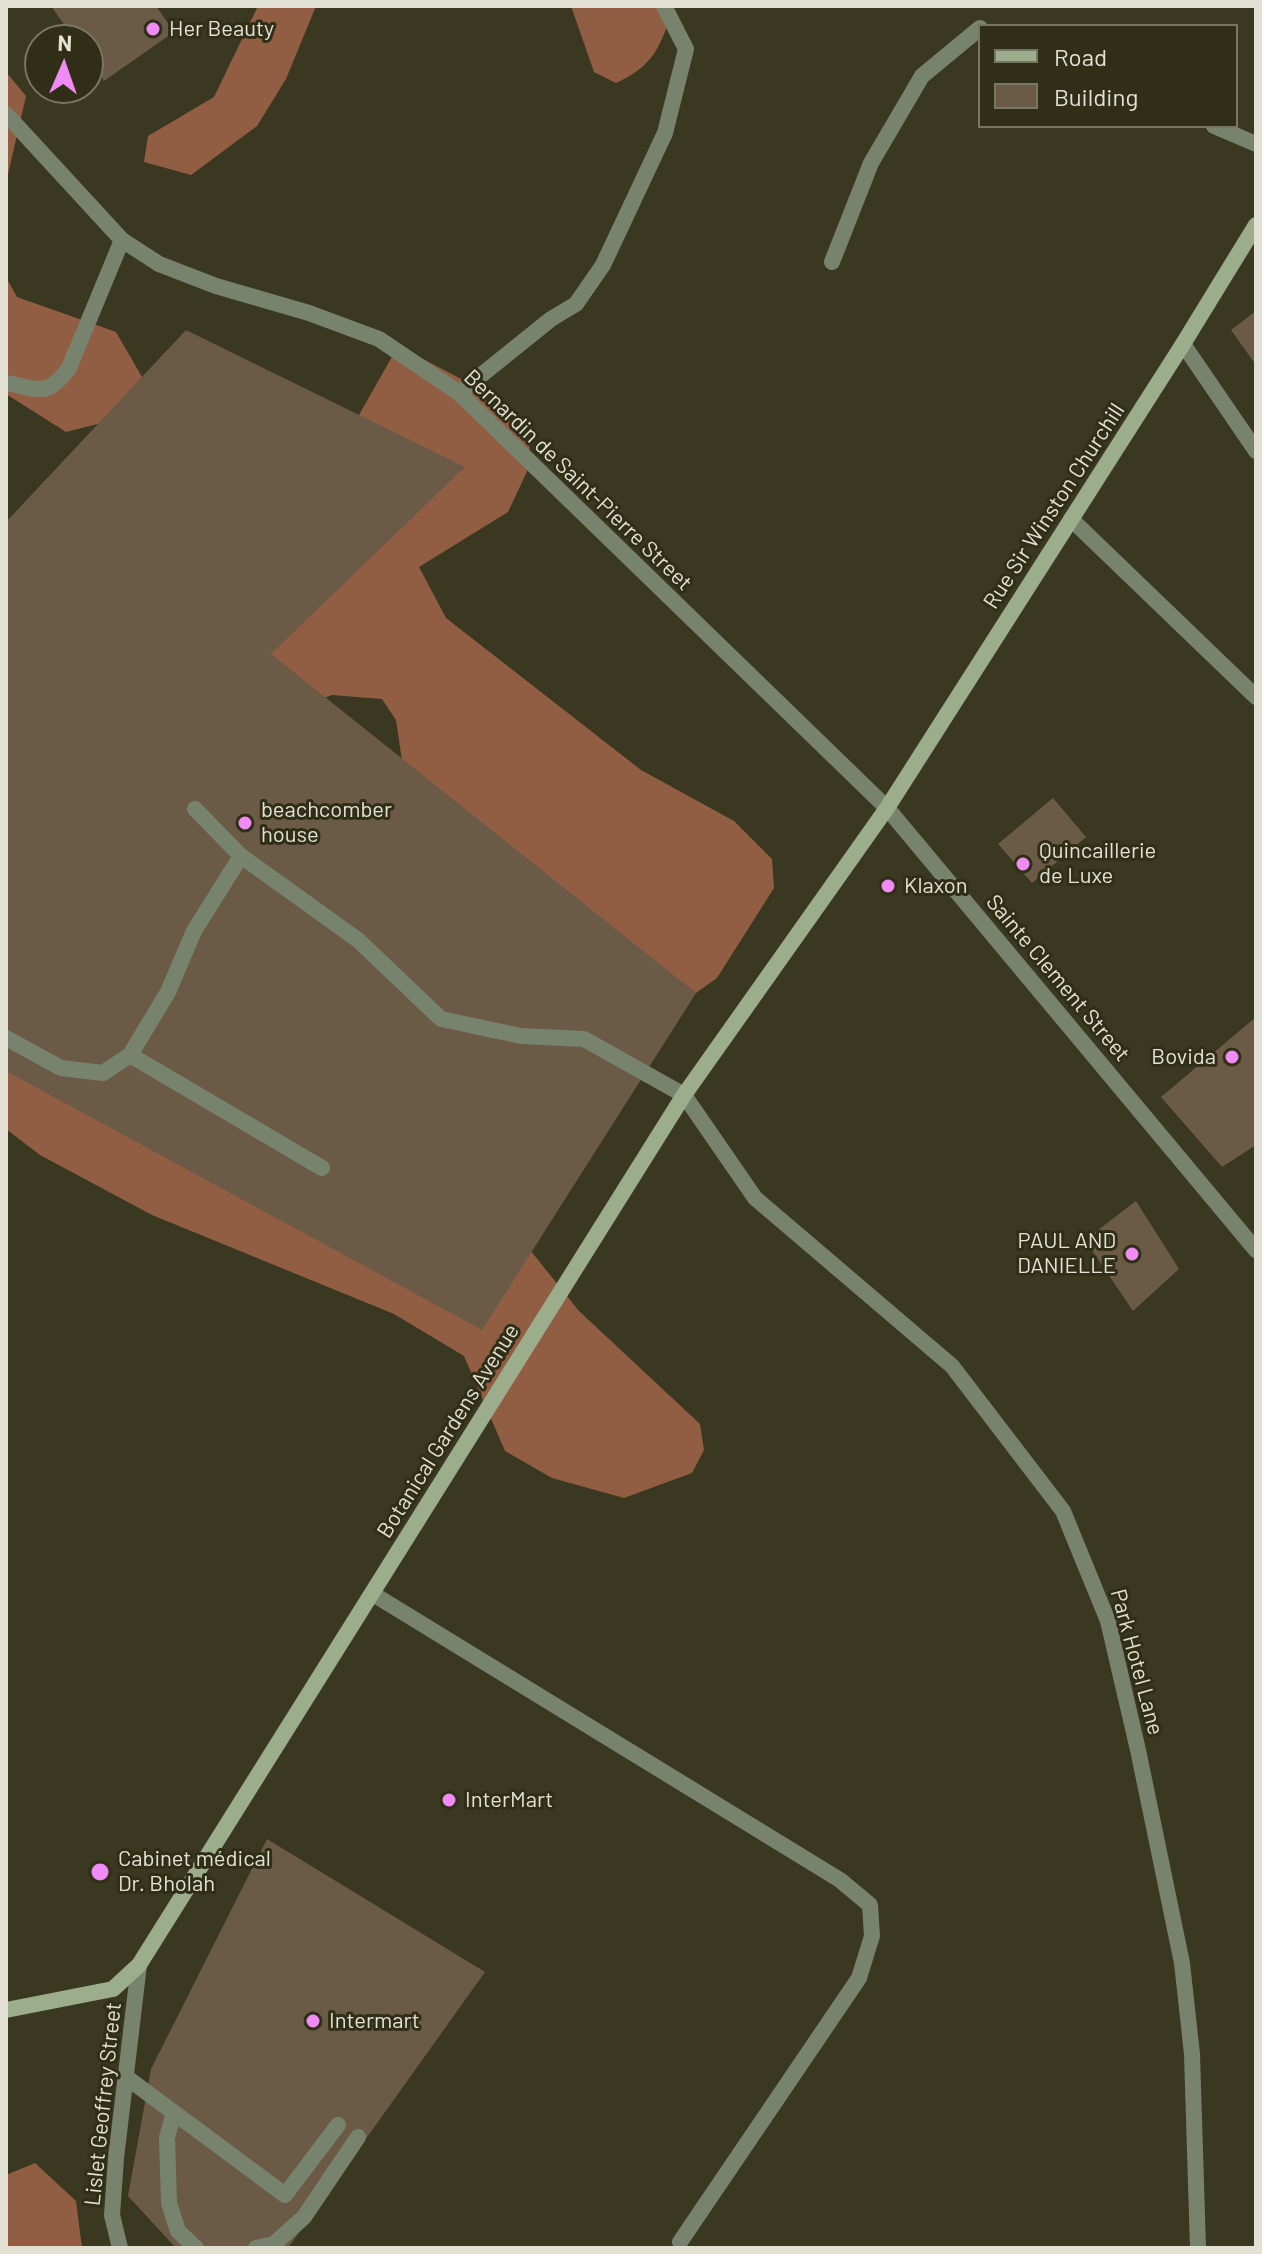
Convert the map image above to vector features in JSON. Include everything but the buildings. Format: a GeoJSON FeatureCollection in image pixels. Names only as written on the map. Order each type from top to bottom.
{"type":"FeatureCollection","features":[{"type":"Feature","properties":{"kind":"street"},"geometry":{"type":"LineString","coordinates":[[459,393],[528,336],[576,304],[603,265],[665,133],[686,49],[664,6]]}},
{"type":"Feature","properties":{"kind":"street"},"geometry":{"type":"LineString","coordinates":[[832,262],[871,163],[922,76],[978,30]]}},
{"type":"Feature","properties":{"kind":"street","name":"Bernardin de Saint-Pierre Street"},"geometry":{"type":"LineString","coordinates":[[6,114],[122,240],[159,264],[216,286],[309,313],[379,339],[459,393],[887,808]]}},
{"type":"Feature","properties":{"kind":"street"},"geometry":{"type":"LineString","coordinates":[[1219,128],[1256,144]]}},
{"type":"Feature","properties":{"kind":"street","name":"Rue Sir Winston Churchill"},"geometry":{"type":"LineString","coordinates":[[887,808],[1256,225]]}},
{"type":"Feature","properties":{"kind":"street"},"geometry":{"type":"LineString","coordinates":[[6,383],[44,390],[56,385],[69,368],[122,240]]}},
{"type":"Feature","properties":{"kind":"street"},"geometry":{"type":"LineString","coordinates":[[1183,344],[1256,451]]}},
{"type":"Feature","properties":{"kind":"street"},"geometry":{"type":"LineString","coordinates":[[1071,519],[1256,697]]}},
{"type":"Feature","properties":{"kind":"street","name":"Botanical Gardens Avenue"},"geometry":{"type":"LineString","coordinates":[[6,2010],[113,1989],[139,1965],[684,1095],[887,808]]}},
{"type":"Feature","properties":{"kind":"street","name":"Sainte Clement Street"},"geometry":{"type":"LineString","coordinates":[[887,808],[1256,1250]]}},
{"type":"Feature","properties":{"kind":"street"},"geometry":{"type":"LineString","coordinates":[[195,809],[241,856],[358,940],[441,1019],[521,1036],[584,1039],[684,1095]]}},
{"type":"Feature","properties":{"kind":"street"},"geometry":{"type":"LineString","coordinates":[[6,1038],[61,1068],[103,1073],[130,1055],[168,992],[194,931],[241,856]]}},
{"type":"Feature","properties":{"kind":"street"},"geometry":{"type":"LineString","coordinates":[[130,1055],[322,1168]]}},
{"type":"Feature","properties":{"kind":"street","name":"Park Hotel Lane"},"geometry":{"type":"LineString","coordinates":[[684,1095],[755,1198],[952,1366],[1063,1511],[1108,1621],[1182,1963],[1192,2054],[1198,2248]]}},
{"type":"Feature","properties":{"kind":"street"},"geometry":{"type":"LineString","coordinates":[[373,1594],[840,1880],[870,1905],[872,1936],[859,1978],[680,2242]]}},
{"type":"Feature","properties":{"kind":"street","name":"Lislet Geoffrey Street"},"geometry":{"type":"LineString","coordinates":[[120,2248],[112,2215],[139,1965]]}},
{"type":"Feature","properties":{"kind":"street"},"geometry":{"type":"LineString","coordinates":[[126,2077],[285,2195],[338,2125]]}},
{"type":"Feature","properties":{"kind":"street"},"geometry":{"type":"LineString","coordinates":[[174,2113],[167,2137],[169,2203],[178,2231],[196,2248]]}},
{"type":"Feature","properties":{"kind":"street"},"geometry":{"type":"LineString","coordinates":[[256,2248],[274,2244],[304,2217],[358,2137]]}},
{"type":"Feature","properties":{"kind":"shaded area"},"geometry":{"type":"Polygon","coordinates":[[[258,6],[316,6],[286,79],[257,126],[191,175],[144,162],[148,136],[214,97],[258,6]]]}},
{"type":"Feature","properties":{"kind":"shaded area"},"geometry":{"type":"Polygon","coordinates":[[[571,6],[675,6],[655,52],[640,69],[616,83],[594,72],[571,6]]]}},
{"type":"Feature","properties":{"kind":"shaded area"},"geometry":{"type":"Polygon","coordinates":[[[6,72],[24,94],[24,104],[6,183],[6,72]]]}},
{"type":"Feature","properties":{"kind":"shaded area"},"geometry":{"type":"Polygon","coordinates":[[[6,277],[17,297],[116,332],[142,377],[113,420],[66,432],[6,394],[6,277]]]}},
{"type":"Feature","properties":{"kind":"shaded area"},"geometry":{"type":"Polygon","coordinates":[[[398,346],[467,382],[528,436],[531,463],[508,512],[419,567],[446,618],[641,770],[734,821],[772,859],[774,888],[717,978],[696,993],[404,774],[396,720],[382,699],[332,695],[239,731],[333,461],[398,346]]]}},
{"type":"Feature","properties":{"kind":"shaded area"},"geometry":{"type":"Polygon","coordinates":[[[6,999],[510,1225],[579,1311],[700,1424],[704,1450],[692,1473],[624,1498],[552,1478],[505,1451],[464,1356],[394,1314],[152,1215],[40,1155],[6,1129],[6,999]]]}},
{"type":"Feature","properties":{"kind":"shaded area"},"geometry":{"type":"Polygon","coordinates":[[[35,2163],[76,2201],[82,2248],[6,2248],[6,2175],[35,2163]]]}},
{"type":"Feature","properties":{"kind":"place","name":"Her Beauty"},"geometry":{"type":"Point","coordinates":[153,29]}},
{"type":"Feature","properties":{"kind":"place","name":"beachcomber house"},"geometry":{"type":"Point","coordinates":[245,823]}},
{"type":"Feature","properties":{"kind":"place","name":"Quincaillerie de Luxe"},"geometry":{"type":"Point","coordinates":[1023,864]}},
{"type":"Feature","properties":{"kind":"place","name":"Klaxon"},"geometry":{"type":"Point","coordinates":[888,886]}},
{"type":"Feature","properties":{"kind":"place","name":"Bovida"},"geometry":{"type":"Point","coordinates":[1232,1057]}},
{"type":"Feature","properties":{"kind":"place","name":"PAUL AND DANIELLE"},"geometry":{"type":"Point","coordinates":[1132,1254]}},
{"type":"Feature","properties":{"kind":"place","name":"InterMart"},"geometry":{"type":"Point","coordinates":[449,1800]}},
{"type":"Feature","properties":{"kind":"place","name":"Cabinet médical Dr. Bholah"},"geometry":{"type":"Point","coordinates":[100,1872]}},
{"type":"Feature","properties":{"kind":"place","name":"Intermart"},"geometry":{"type":"Point","coordinates":[313,2021]}}]}
